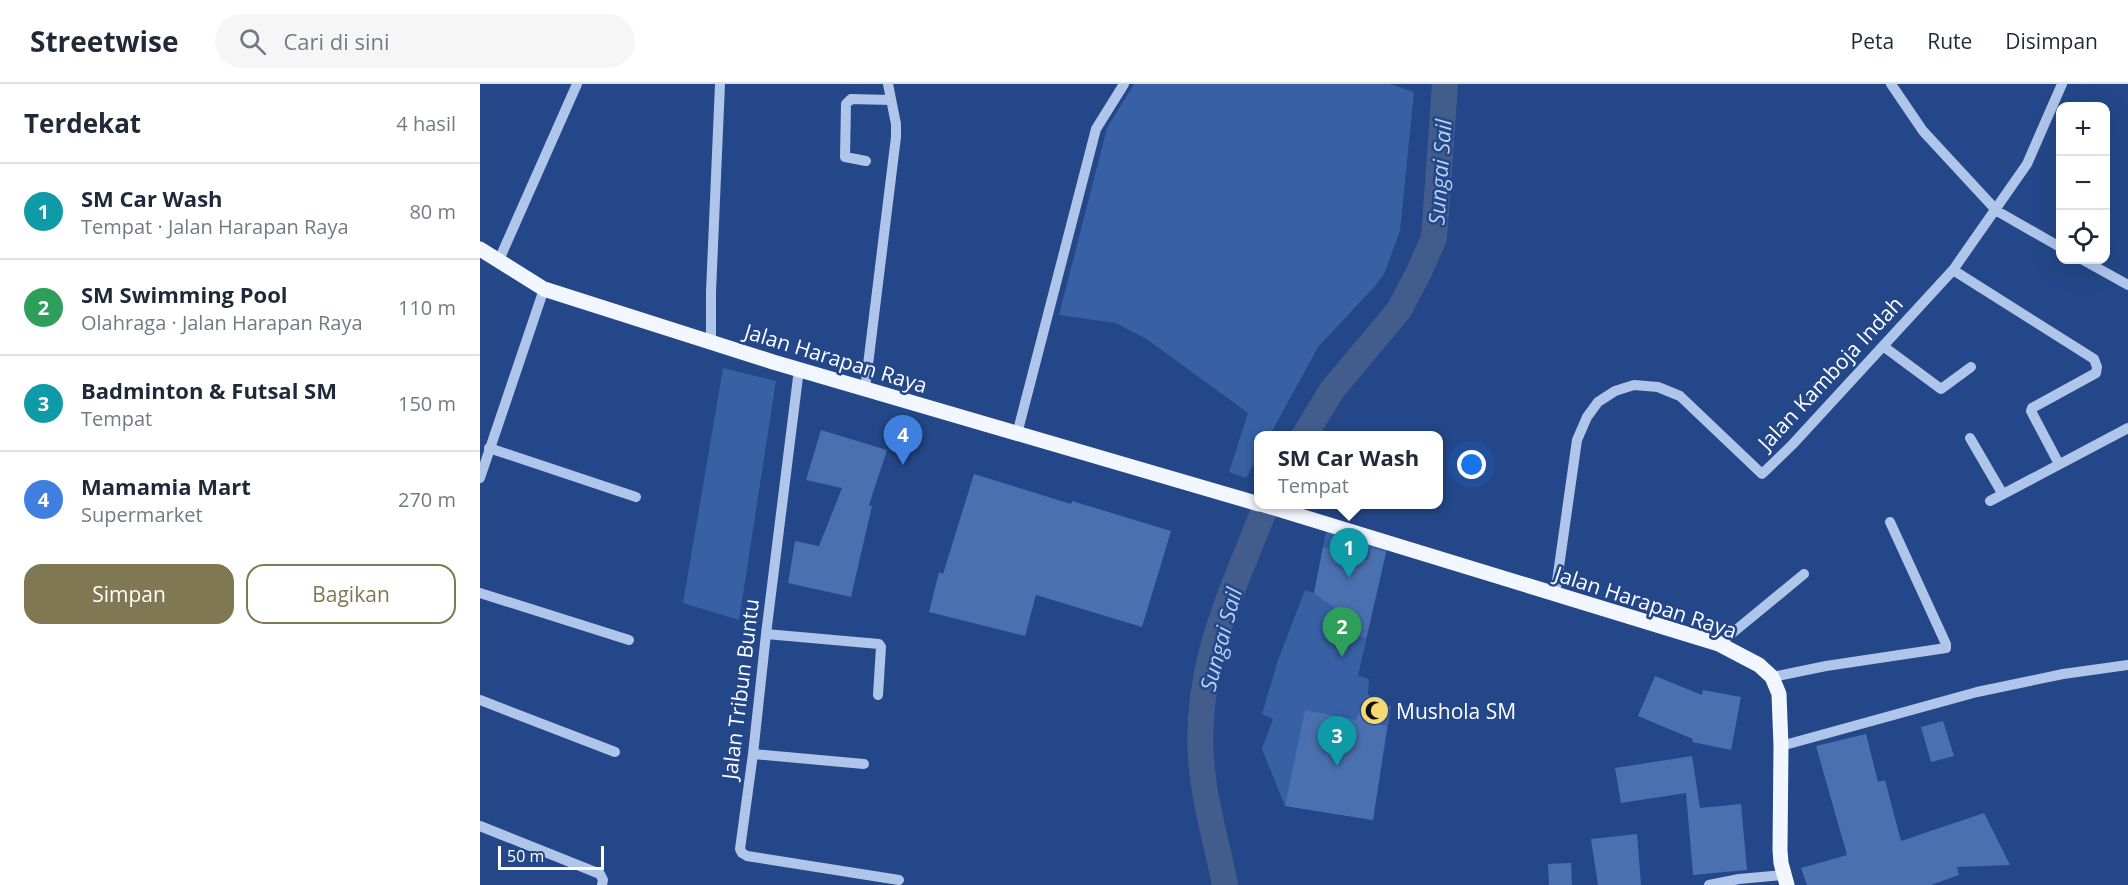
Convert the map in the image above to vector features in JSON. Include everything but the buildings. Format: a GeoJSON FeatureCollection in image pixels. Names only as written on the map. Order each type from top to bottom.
{"type":"FeatureCollection","features":[{"type":"Feature","properties":{"kind":"main road","name":"Jalan Harapan Raya"},"geometry":{"type":"LineString","coordinates":[[480,249],[544,289],[711,343],[1254,502]]}},
{"type":"Feature","properties":{"kind":"main road","name":"Jalan Harapan Raya"},"geometry":{"type":"LineString","coordinates":[[1277,509],[1719,644],[1747,657],[1772,677]]}},
{"type":"Feature","properties":{"kind":"main road"},"geometry":{"type":"LineString","coordinates":[[1772,677],[1780,703],[1780,850],[1785,880]]}},
{"type":"Feature","properties":{"kind":"street"},"geometry":{"type":"LineString","coordinates":[[499,261],[577,84]]}},
{"type":"Feature","properties":{"kind":"street"},"geometry":{"type":"LineString","coordinates":[[711,343],[720,84]]}},
{"type":"Feature","properties":{"kind":"street"},"geometry":{"type":"LineString","coordinates":[[865,389],[896,137],[896,124],[888,84]]}},
{"type":"Feature","properties":{"kind":"street"},"geometry":{"type":"LineString","coordinates":[[1017,434],[1096,129],[1124,84]]}},
{"type":"Feature","properties":{"kind":"street"},"geometry":{"type":"LineString","coordinates":[[1892,84],[1923,131],[1996,211],[2056,244]]}},
{"type":"Feature","properties":{"kind":"street","name":"Jalan Kamboja Indah"},"geometry":{"type":"LineString","coordinates":[[1555,595],[1577,440],[1587,417],[1598,402],[1615,391],[1634,385],[1658,387],[1680,396],[1762,474],[1792,445],[1953,270],[2027,164],[2062,84]]}},
{"type":"Feature","properties":{"kind":"street"},"geometry":{"type":"LineString","coordinates":[[866,161],[845,157],[846,104],[851,99],[891,100]]}},
{"type":"Feature","properties":{"kind":"street"},"geometry":{"type":"LineString","coordinates":[[2090,264],[2128,285]]}},
{"type":"Feature","properties":{"kind":"street"},"geometry":{"type":"LineString","coordinates":[[1953,270],[2096,362],[2096,373],[2032,408],[2031,411],[2059,464]]}},
{"type":"Feature","properties":{"kind":"street"},"geometry":{"type":"LineString","coordinates":[[480,478],[544,289]]}},
{"type":"Feature","properties":{"kind":"street"},"geometry":{"type":"LineString","coordinates":[[1883,346],[1941,389],[1971,368]]}},
{"type":"Feature","properties":{"kind":"street","name":"Jalan Tribun Buntu"},"geometry":{"type":"LineString","coordinates":[[799,369],[740,849],[744,856],[899,880]]}},
{"type":"Feature","properties":{"kind":"street"},"geometry":{"type":"LineString","coordinates":[[1990,501],[2128,428]]}},
{"type":"Feature","properties":{"kind":"street"},"geometry":{"type":"LineString","coordinates":[[1970,438],[2002,493]]}},
{"type":"Feature","properties":{"kind":"street"},"geometry":{"type":"LineString","coordinates":[[489,448],[636,497]]}},
{"type":"Feature","properties":{"kind":"street"},"geometry":{"type":"LineString","coordinates":[[1772,677],[1863,660],[1946,648],[1947,644],[1890,522]]}},
{"type":"Feature","properties":{"kind":"street"},"geometry":{"type":"LineString","coordinates":[[1719,644],[1803,574]]}},
{"type":"Feature","properties":{"kind":"street"},"geometry":{"type":"LineString","coordinates":[[480,593],[628,640]]}},
{"type":"Feature","properties":{"kind":"street"},"geometry":{"type":"LineString","coordinates":[[766,634],[879,644],[881,647],[878,695]]}},
{"type":"Feature","properties":{"kind":"street"},"geometry":{"type":"LineString","coordinates":[[1781,746],[1969,694],[2063,674],[2128,664]]}},
{"type":"Feature","properties":{"kind":"street"},"geometry":{"type":"LineString","coordinates":[[480,700],[615,752]]}},
{"type":"Feature","properties":{"kind":"street"},"geometry":{"type":"LineString","coordinates":[[753,754],[864,764]]}},
{"type":"Feature","properties":{"kind":"street"},"geometry":{"type":"LineString","coordinates":[[480,826],[600,874],[603,880],[602,885]]}},
{"type":"Feature","properties":{"kind":"street"},"geometry":{"type":"LineString","coordinates":[[1709,885],[1739,879],[1785,880]]}},
{"type":"Feature","properties":{"kind":"shaded area"},"geometry":{"type":"Polygon","coordinates":[[[1134,84],[1390,84],[1414,92],[1400,231],[1384,274],[1318,347],[1272,431],[1254,431],[1254,464],[1246,478],[1229,472],[1248,413],[1148,340],[1116,323],[1059,315],[1107,128],[1134,84]]]}},
{"type":"Feature","properties":{"kind":"shaded area"},"geometry":{"type":"Polygon","coordinates":[[[723,368],[776,381],[739,620],[683,603],[723,368]]]}},
{"type":"Feature","properties":{"kind":"shaded area"},"geometry":{"type":"Polygon","coordinates":[[[1326,532],[1387,549],[1358,676],[1369,679],[1368,695],[1391,707],[1373,820],[1285,806],[1262,749],[1273,719],[1262,714],[1278,660],[1305,590],[1314,593],[1326,532]]]}},
{"type":"Feature","properties":{"kind":"waterway","name":"Sungai Sail"},"geometry":{"type":"LineString","coordinates":[[1307,431],[1332,390],[1399,310],[1434,238],[1445,84]]}},
{"type":"Feature","properties":{"kind":"waterway","name":"Sungai Sail"},"geometry":{"type":"LineString","coordinates":[[1225,885],[1203,775],[1200,731],[1202,705],[1211,654],[1226,605],[1265,509]]}},
{"type":"Feature","properties":{"kind":"place","name":"Mamamia Mart"},"geometry":{"type":"Point","coordinates":[903,465]}},
{"type":"Feature","properties":{"kind":"place","name":"SM Car Wash"},"geometry":{"type":"Point","coordinates":[1349,578]}},
{"type":"Feature","properties":{"kind":"place","name":"SM Swimming Pool"},"geometry":{"type":"Point","coordinates":[1342,657]}},
{"type":"Feature","properties":{"kind":"place","name":"Mushola SM"},"geometry":{"type":"Point","coordinates":[1375,711]}},
{"type":"Feature","properties":{"kind":"place","name":"Badminton & Futsal SM"},"geometry":{"type":"Point","coordinates":[1337,766]}}]}
